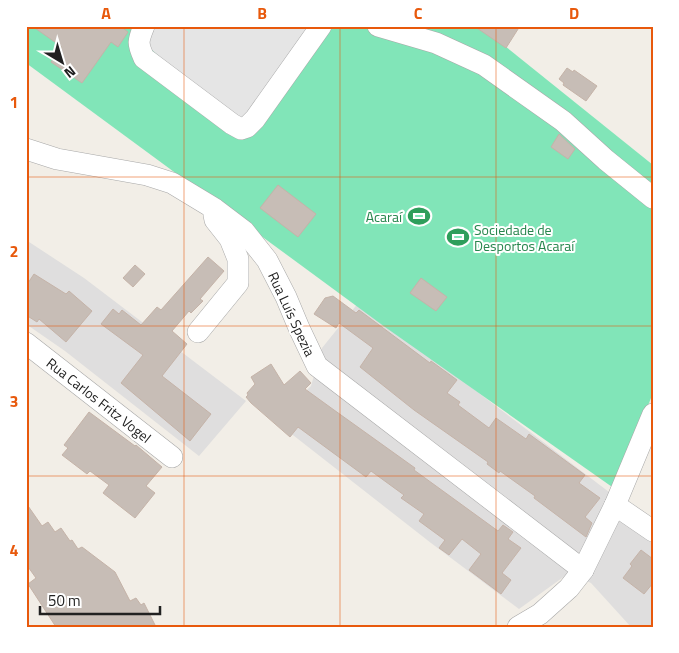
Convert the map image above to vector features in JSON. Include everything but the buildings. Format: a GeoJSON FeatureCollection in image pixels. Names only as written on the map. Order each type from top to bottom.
{"type":"FeatureCollection","features":[{"type":"Feature","properties":{"kind":"street"},"geometry":{"type":"LineString","coordinates":[[144,26],[138,39],[138,45],[144,58],[241,129],[247,127],[255,119],[321,26]]}},
{"type":"Feature","properties":{"kind":"street"},"geometry":{"type":"LineString","coordinates":[[378,26],[436,43],[484,65],[563,121],[606,160],[653,198]]}},
{"type":"Feature","properties":{"kind":"street","name":"Rua Luís Spezia"},"geometry":{"type":"LineString","coordinates":[[26,149],[56,159],[147,175],[172,183],[215,209],[244,230],[268,260],[317,366],[583,570]]}},
{"type":"Feature","properties":{"kind":"street"},"geometry":{"type":"LineString","coordinates":[[198,332],[238,283],[238,259],[230,239],[214,217],[215,209]]}},
{"type":"Feature","properties":{"kind":"street","name":"Rua Carlos Fritz Vogel"},"geometry":{"type":"LineString","coordinates":[[26,343],[172,457]]}},
{"type":"Feature","properties":{"kind":"street"},"geometry":{"type":"LineString","coordinates":[[518,627],[540,614],[569,588],[583,570],[615,505],[653,414]]}},
{"type":"Feature","properties":{"kind":"street"},"geometry":{"type":"LineString","coordinates":[[615,505],[653,531]]}},
{"type":"Feature","properties":{"kind":"shaded area"},"geometry":{"type":"Polygon","coordinates":[[[144,26],[314,26],[239,129],[151,49],[144,26]]]}},
{"type":"Feature","properties":{"kind":"shaded area"},"geometry":{"type":"Polygon","coordinates":[[[26,240],[84,278],[246,401],[199,456],[65,351],[26,324],[26,240]]]}},
{"type":"Feature","properties":{"kind":"shaded area"},"geometry":{"type":"Polygon","coordinates":[[[359,302],[609,492],[624,524],[653,543],[653,627],[631,627],[591,583],[569,573],[519,609],[275,421],[311,386],[322,348],[359,302]]]}},
{"type":"Feature","properties":{"kind":"green space","name":"Sociedade de Desportos Acaraí"},"geometry":{"type":"Polygon","coordinates":[[[26,26],[480,26],[653,165],[653,393],[615,489],[385,327],[26,63],[26,26]]]}},
{"type":"Feature","properties":{"kind":"place","name":"Acaraí"},"geometry":{"type":"Point","coordinates":[419,216]}},
{"type":"Feature","properties":{"kind":"place","name":"Sociedade de Desportos Acaraí"},"geometry":{"type":"Point","coordinates":[458,237]}}]}
